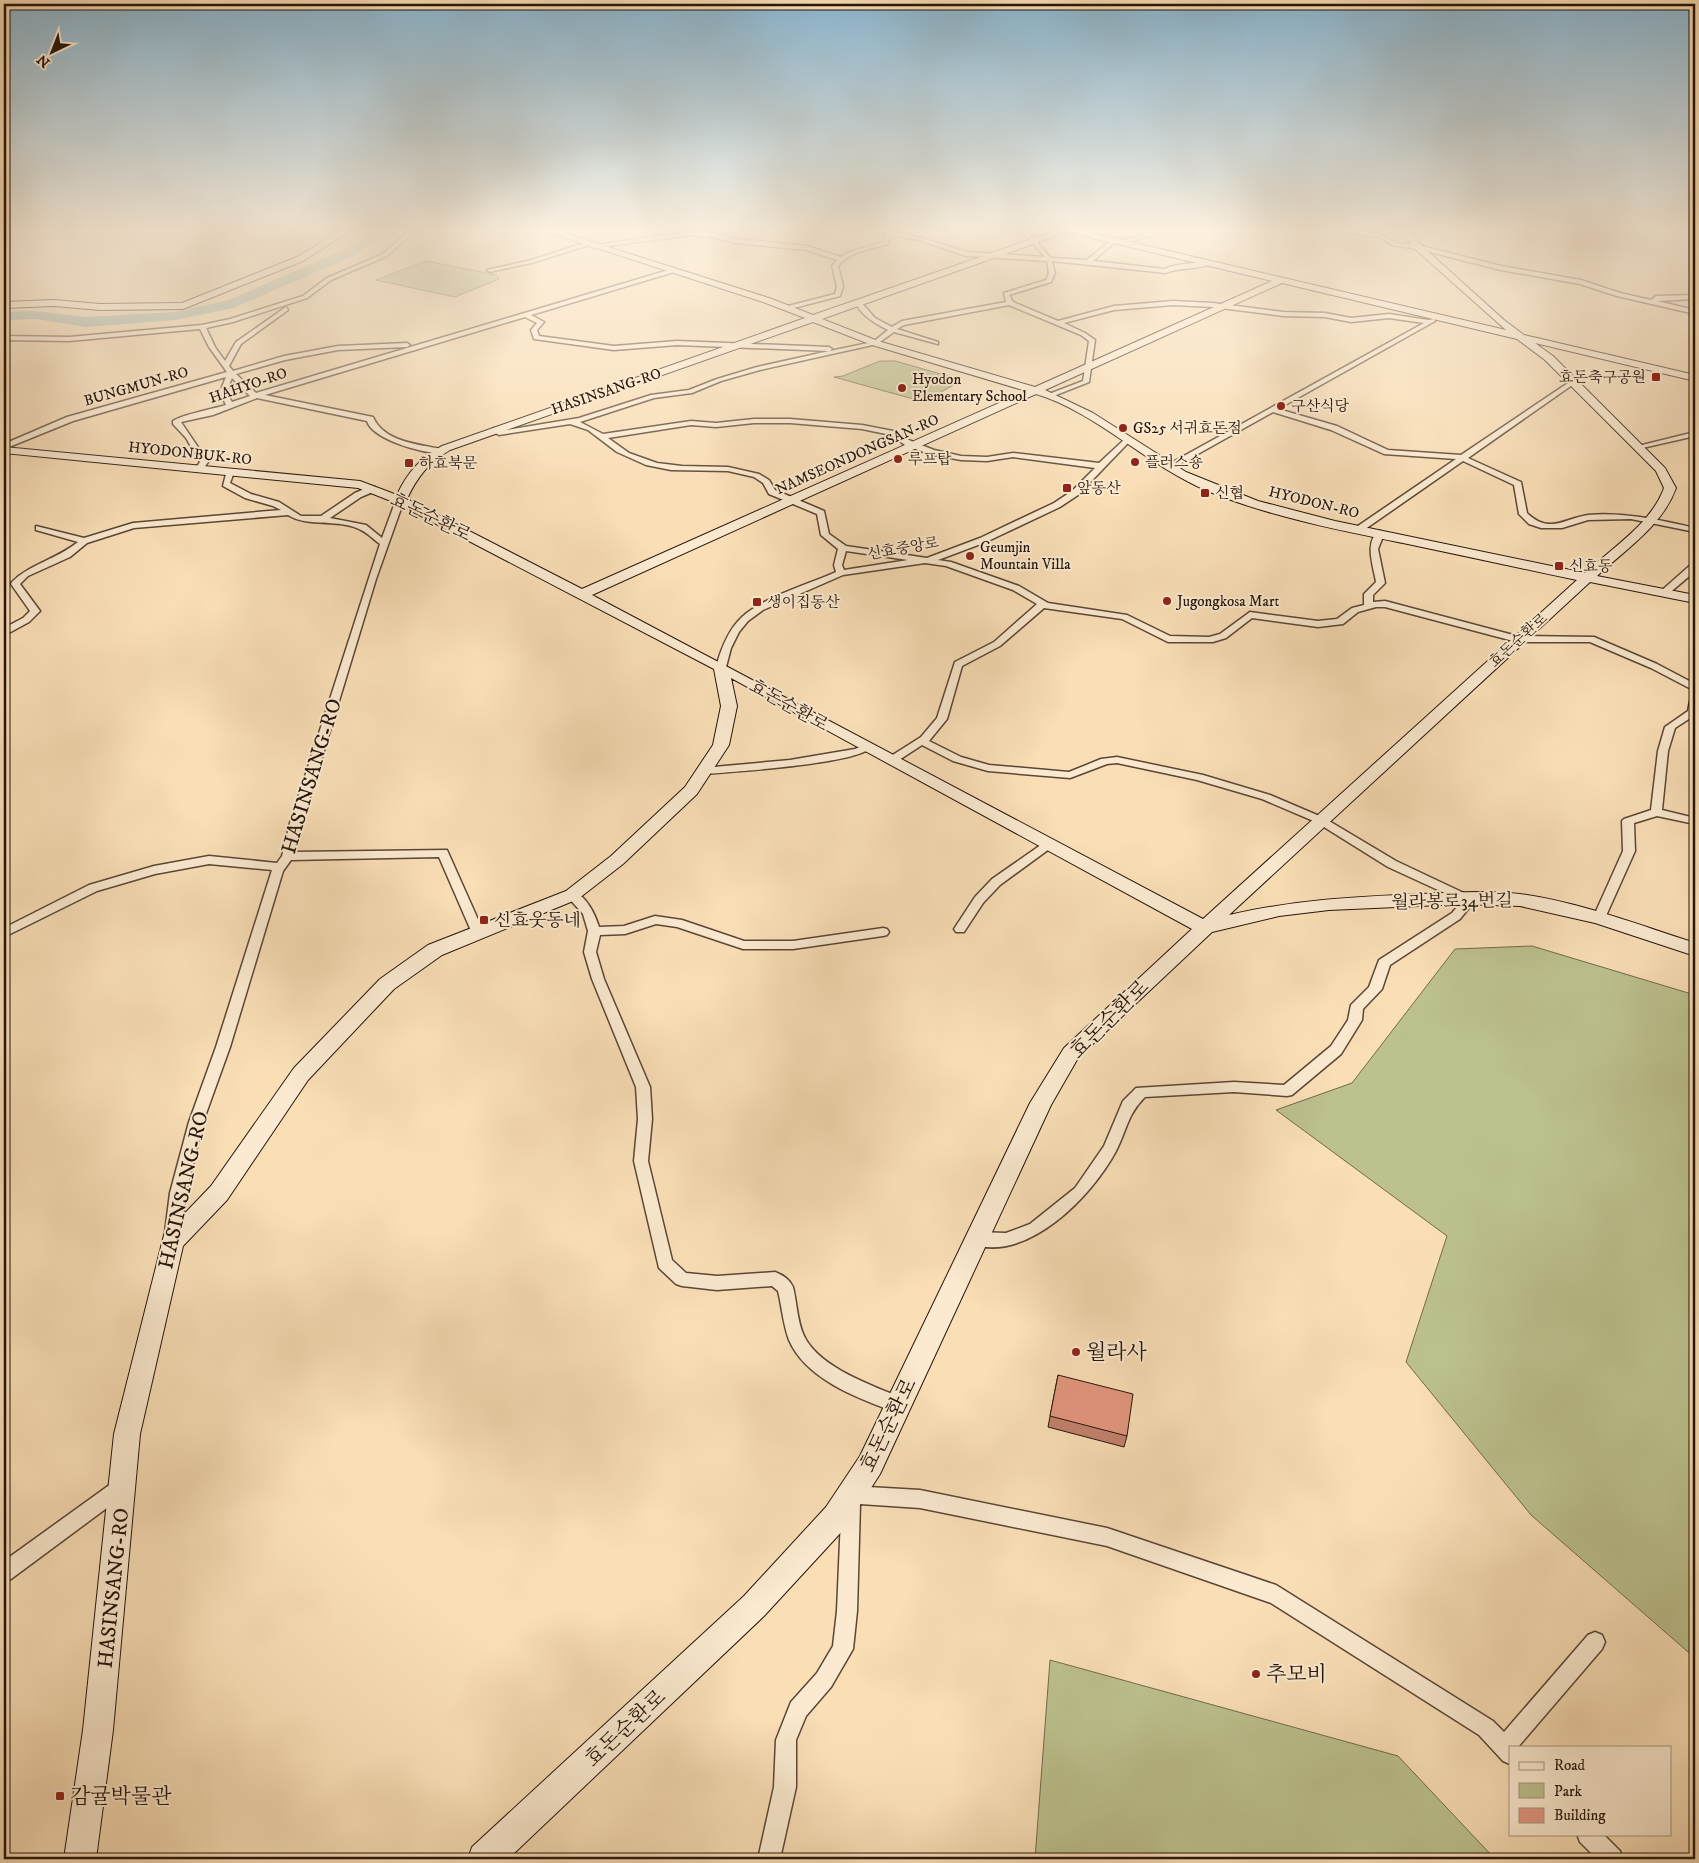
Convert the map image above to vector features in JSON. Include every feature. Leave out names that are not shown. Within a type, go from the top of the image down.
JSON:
[{"type":"street","points":[[4,338],[69,340],[202,327],[253,314]]},
{"type":"street","points":[[229,404],[223,392],[228,369],[238,343],[280,314]]},
{"type":"street","name":"HAHYO-RO","points":[[199,469],[204,462],[189,437],[177,424],[177,421],[210,413],[229,404],[529,314]]},
{"type":"street","name":"HYODON-RO","points":[[801,314],[876,342],[1051,395],[1070,404],[1168,466],[1201,484],[1258,505],[1358,530],[1695,599]]},
{"type":"street","name":"HASINSANG-RO","points":[[80,1859],[98,1730],[128,1434],[172,1242],[178,1194],[196,1122],[223,1047],[280,867],[288,856],[385,544],[400,500],[412,474],[438,451],[826,314]]},
{"type":"street","points":[[866,314],[876,323],[936,343],[922,356]]},
{"type":"street","points":[[494,430],[499,433],[572,422],[652,396],[690,392],[719,380],[759,368],[876,342],[902,323],[951,314]]},
{"type":"street","points":[[1036,314],[1092,340],[1090,366],[1086,382],[1051,395]]},
{"type":"street","points":[[1058,323],[1092,314]]},
{"type":"street","name":"NAMSEONDONGSAN-RO","points":[[582,594],[1206,314]]},
{"type":"street","points":[[1283,314],[1325,315],[1351,320],[1406,316],[1429,322]]},
{"type":"street","points":[[1421,314],[1695,378]]},
{"type":"street","points":[[1492,314],[1525,338]]},
{"type":"street","points":[[525,315],[541,322],[534,330],[536,338],[614,348],[677,343],[846,349]]},
{"type":"street","points":[[1168,466],[1438,318]]},
{"type":"street","points":[[202,327],[212,347],[228,369],[255,396],[370,419],[372,426],[387,437],[438,451]]},
{"type":"street","name":"효돈순환로","points":[[484,1859],[754,1606],[836,1517],[870,1465],[1041,1103],[1071,1053],[1320,820],[1517,639],[1588,578],[1651,520],[1665,502],[1670,488],[1661,470],[1549,358],[1525,338]]},
{"type":"street","name":"BUNGMUN-RO","points":[[4,448],[70,419],[228,369],[338,348],[427,344]]},
{"type":"street","points":[[1549,358],[1551,352],[1571,349]]},
{"type":"street","points":[[1358,530],[1463,458],[1488,438],[1573,382]]},
{"type":"street","points":[[1272,409],[1334,428],[1387,452],[1445,455],[1463,458],[1518,484],[1523,514],[1535,524],[1549,526],[1581,521],[1587,518],[1631,517],[1695,530]]},
{"type":"street","points":[[604,436],[691,423],[716,425],[790,420],[862,427],[893,433],[914,445],[932,452],[961,458],[987,459],[1013,456],[1102,466]]},
{"type":"street","points":[[572,422],[588,426],[604,436],[614,447],[643,462],[672,468],[720,468],[760,476],[770,483],[772,492],[821,514],[825,535],[844,548],[928,560],[974,572],[1016,588],[1043,605],[1124,617],[1168,639],[1210,640],[1223,636],[1250,615],[1318,624],[1340,622],[1355,610],[1385,604],[1517,639],[1591,639],[1654,666],[1695,688]]},
{"type":"street","points":[[1638,447],[1695,434]]},
{"type":"street","name":"신효중앙로","points":[[721,667],[726,648],[735,631],[760,608],[841,573],[928,560],[983,540],[1056,505],[1075,493],[1126,440]]},
{"type":"street","name":"HYODONBUK-RO","points":[[4,448],[366,487]]},
{"type":"street","points":[[230,472],[226,484],[248,496],[276,504],[299,518],[323,519],[362,527],[385,544]]},
{"type":"street","points":[[323,519],[358,495],[366,487],[394,481],[412,474]]},
{"type":"street","name":"효돈순환로","points":[[366,487],[400,500],[721,667],[1204,928]]},
{"type":"street","points":[[4,632],[26,620],[35,611],[28,600],[17,591],[16,584],[25,574],[67,554],[84,541],[133,526],[289,512]]},
{"type":"street","points":[[39,528],[84,541]]},
{"type":"street","points":[[1368,606],[1369,594],[1381,583],[1374,549],[1380,534]]},
{"type":"street","points":[[841,573],[838,565],[844,548]]},
{"type":"street","points":[[1664,593],[1690,571],[1695,564]]},
{"type":"street","points":[[892,760],[922,741],[942,718],[958,664],[998,644],[1043,605]]},
{"type":"street","points":[[172,1242],[219,1193],[301,1074],[387,984],[434,950],[572,895],[617,860],[691,790],[721,745],[729,706],[721,667]]},
{"type":"street","points":[[1656,812],[1663,751],[1670,727],[1693,712],[1695,701]]},
{"type":"street","points":[[922,741],[957,759],[988,768],[1070,775],[1105,761],[1117,760],[1145,764],[1199,777],[1266,797],[1320,820],[1392,864],[1468,898],[1456,916],[1384,963],[1375,989],[1356,1008],[1355,1020],[1336,1050],[1287,1091],[1234,1087],[1141,1092],[1128,1105],[1110,1149],[1080,1192],[1035,1228],[1006,1240],[977,1239]]},
{"type":"street","points":[[703,771],[790,763],[858,752],[867,747]]},
{"type":"street","points":[[1599,918],[1629,851],[1628,821],[1656,812],[1695,821]]},
{"type":"street","points":[[960,929],[979,900],[996,882],[1048,844]]},
{"type":"street","points":[[288,856],[443,853],[478,933]]},
{"type":"street","points":[[4,933],[93,888],[154,870],[209,860],[280,867]]},
{"type":"street","points":[[572,895],[589,913],[594,931],[590,952],[595,970],[643,1087],[645,1119],[641,1161],[665,1263],[682,1279],[717,1283],[774,1278],[785,1287],[797,1340],[811,1358],[846,1382],[898,1405]]},
{"type":"street","name":"월라봉로34번길","points":[[1204,928],[1279,910],[1329,904],[1468,898],[1520,900],[1599,918],[1695,950]]},
{"type":"street","points":[[594,931],[625,930],[655,920],[678,923],[743,945],[793,945],[883,932]]},
{"type":"street","points":[[4,1572],[124,1485]]},
{"type":"street","points":[[769,1859],[785,1787],[786,1740],[798,1709],[824,1680],[843,1649],[851,1495],[920,1500],[1107,1537],[1276,1595],[1486,1728],[1507,1750]]},
{"type":"street","points":[[1510,1746],[1595,1642]]},
{"type":"street","points":[[1590,1836],[1612,1859]]},
{"type":"green space","points":[[880,361],[895,361],[948,376],[954,379],[955,384],[924,402],[834,377],[843,376]]},
{"type":"green space","points":[[1532,946],[1695,995],[1695,1658],[1531,1515],[1406,1362],[1447,1236],[1276,1110],[1352,1083],[1455,949]]},
{"type":"green space","points":[[1050,1660],[1398,1756],[1495,1859],[1035,1859]]},
{"type":"building","name":"월라사","points":[[1058,1375],[1133,1394],[1127,1436],[1050,1416]]},
{"type":"waterway","points":[[4,316],[36,315],[86,322],[185,314]]},
{"type":"place","name":"효돈축구공원","points":[[1656,377]]},
{"type":"place","name":"Hyodon Elementary School","points":[[902,388]]},
{"type":"place","name":"구산식당","points":[[1281,406]]},
{"type":"place","name":"GS25 서귀효돈점","points":[[1123,428]]},
{"type":"place","name":"루프탑","points":[[898,459]]},
{"type":"place","name":"플러스숑","points":[[1135,462]]},
{"type":"place","name":"하효북문","points":[[409,463]]},
{"type":"place","name":"앞동산","points":[[1067,488]]},
{"type":"place","name":"신협","points":[[1205,493]]},
{"type":"place","name":"Geumjin Mountain Villa","points":[[970,556]]},
{"type":"place","name":"신효동","points":[[1559,566]]},
{"type":"place","name":"Jugongkosa Mart","points":[[1167,601]]},
{"type":"place","name":"생이집동산","points":[[757,602]]},
{"type":"place","name":"신효웃동네","points":[[484,920]]},
{"type":"place","name":"월라사","points":[[1076,1352]]},
{"type":"place","name":"추모비","points":[[1256,1674]]},
{"type":"place","name":"감귤박물관","points":[[60,1796]]}]
